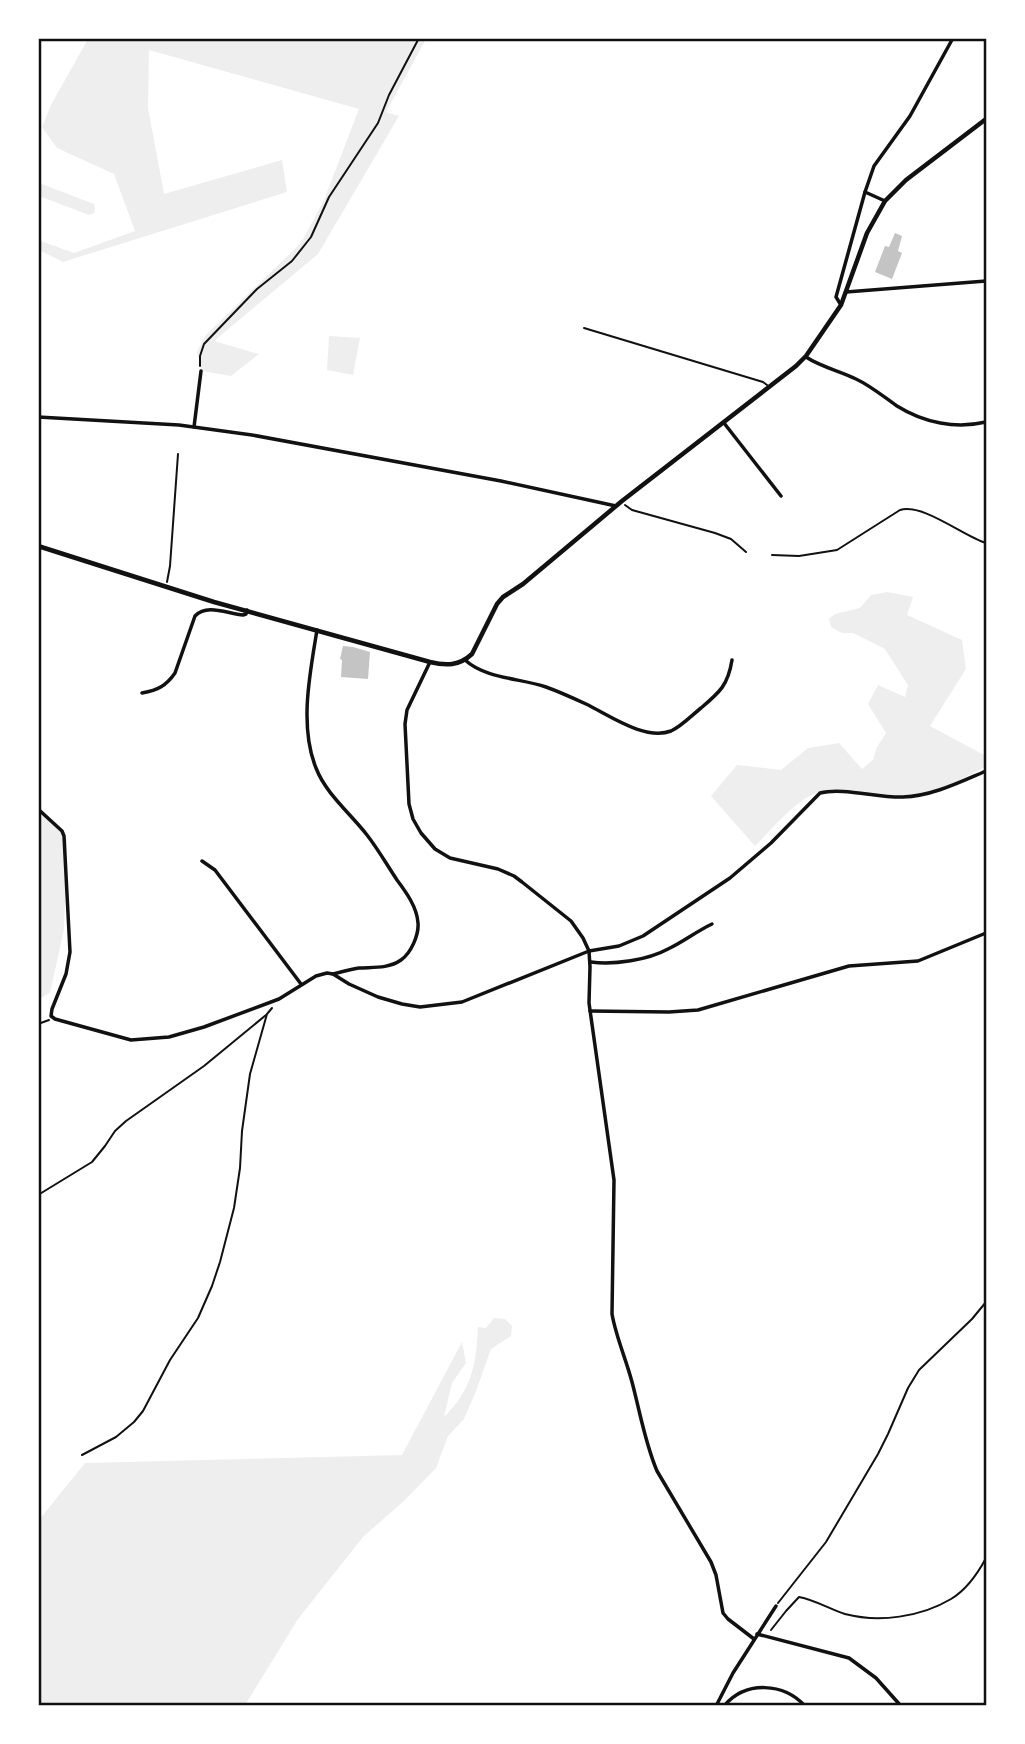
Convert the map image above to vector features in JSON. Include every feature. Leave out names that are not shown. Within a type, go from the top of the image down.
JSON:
[{"type":"street","points":[[841,305],[836,297],[874,166],[909,117],[953,38]]},
{"type":"street","points":[[38,545],[215,602],[430,662],[445,665],[459,663],[472,654],[503,597],[523,584],[622,501],[806,356],[841,305],[867,233],[885,201],[905,180],[986,119]]},
{"type":"street","points":[[865,192],[885,201]]},
{"type":"street","points":[[846,292],[986,281]]},
{"type":"street","points":[[806,356],[860,381],[918,417],[955,426],[986,422]]},
{"type":"street","points":[[194,427],[201,371]]},
{"type":"street","points":[[38,417],[152,423],[251,435],[501,481],[617,506]]},
{"type":"street","points":[[724,423],[781,496]]},
{"type":"street","points":[[142,692],[156,691],[170,681],[195,615],[199,611],[210,609],[243,615],[247,610]]},
{"type":"street","points":[[317,630],[307,713],[311,755],[327,788],[368,836],[412,902],[418,921],[413,943],[408,953],[400,960],[389,966],[357,968],[333,974]]},
{"type":"street","points":[[465,660],[475,668],[556,691],[639,730],[664,732],[674,729],[723,688],[730,674],[732,660]]},
{"type":"street","points":[[430,662],[407,710],[405,724],[409,804],[416,826],[435,849],[450,858],[498,870],[522,882],[571,921],[589,951],[590,1011],[614,1180],[614,1324],[657,1471],[711,1562],[723,1613],[754,1639]]},
{"type":"street","points":[[38,809],[64,836],[70,952],[66,974],[51,1013],[53,1018],[131,1040],[158,1039],[204,1027],[279,999],[301,984],[327,973],[402,1004],[420,1007],[462,1002],[589,951],[634,941],[716,889],[771,843],[820,793],[829,791],[885,797],[923,795],[986,771]]},
{"type":"street","points":[[202,861],[215,870],[301,984]]},
{"type":"street","points":[[590,962],[649,958],[712,924]]},
{"type":"street","points":[[590,1011],[669,1013],[698,1010],[849,965],[918,961],[986,933]]},
{"type":"street","points":[[716,1706],[729,1678],[776,1606]]},
{"type":"street","points":[[757,1634],[849,1658],[876,1678],[901,1706]]},
{"type":"street","points":[[724,1706],[745,1691],[769,1688],[786,1691],[806,1706]]},
{"type":"lane","points":[[584,328],[763,382],[769,387]]},
{"type":"path","points":[[201,371],[200,356],[204,344],[257,289],[292,261],[311,237],[329,197],[377,123],[419,38]]},
{"type":"path","points":[[166,586],[170,566],[178,454]]},
{"type":"path","points":[[622,501],[632,510],[731,539],[746,552]]},
{"type":"path","points":[[772,555],[799,556],[838,550],[900,510],[908,508],[986,543]]},
{"type":"path","points":[[38,1195],[92,1162],[126,1121],[204,1066],[267,1014],[279,999]]},
{"type":"path","points":[[82,1455],[116,1437],[143,1411],[170,1360],[198,1318],[212,1286],[234,1208],[250,1074],[267,1014]]},
{"type":"path","points":[[38,1024],[53,1018]]},
{"type":"path","points":[[776,1606],[826,1542],[888,1434],[912,1379],[986,1302]]},
{"type":"path","points":[[767,1637],[799,1597],[860,1616],[887,1618],[929,1610],[953,1598],[969,1583],[986,1558]]},
{"type":"shaded area","points":[[88,39],[426,39],[386,112],[399,116],[318,254],[214,341],[259,354],[231,376],[202,371],[197,352],[205,336],[301,243],[324,200],[359,109],[149,50],[148,108],[164,194],[282,160],[287,192],[63,262],[39,250],[38,240],[74,253],[135,231],[114,174],[57,148],[42,127],[51,105]]},
{"type":"shaded area","points":[[39,183],[94,204],[94,213],[89,215],[39,196]]},
{"type":"shaded area","points":[[329,336],[360,338],[353,375],[327,370]]},
{"type":"shaded area","points":[[887,592],[913,597],[907,615],[962,640],[966,669],[930,726],[986,756],[986,766],[948,785],[909,796],[816,793],[792,809],[755,846],[711,796],[737,765],[781,770],[808,748],[839,743],[862,769],[873,760],[886,733],[868,704],[878,685],[905,697],[908,685],[885,649],[853,633],[842,633],[831,627],[829,619],[835,614],[860,608],[871,595]]},
{"type":"shaded area","points":[[38,808],[67,839],[64,929],[50,993],[39,999]]},
{"type":"shaded area","points":[[494,1318],[505,1319],[512,1326],[511,1336],[491,1349],[464,1419],[448,1436],[436,1468],[363,1537],[298,1619],[245,1705],[39,1705],[39,1520],[85,1463],[402,1455],[462,1342],[466,1363],[452,1383],[444,1417],[461,1397],[474,1365],[478,1327],[486,1328]]},
{"type":"building","points":[[895,233],[902,236],[898,251],[902,253],[892,279],[875,272],[885,246],[889,247]]},
{"type":"building","points":[[343,646],[370,652],[368,679],[341,677],[340,659]]}]
